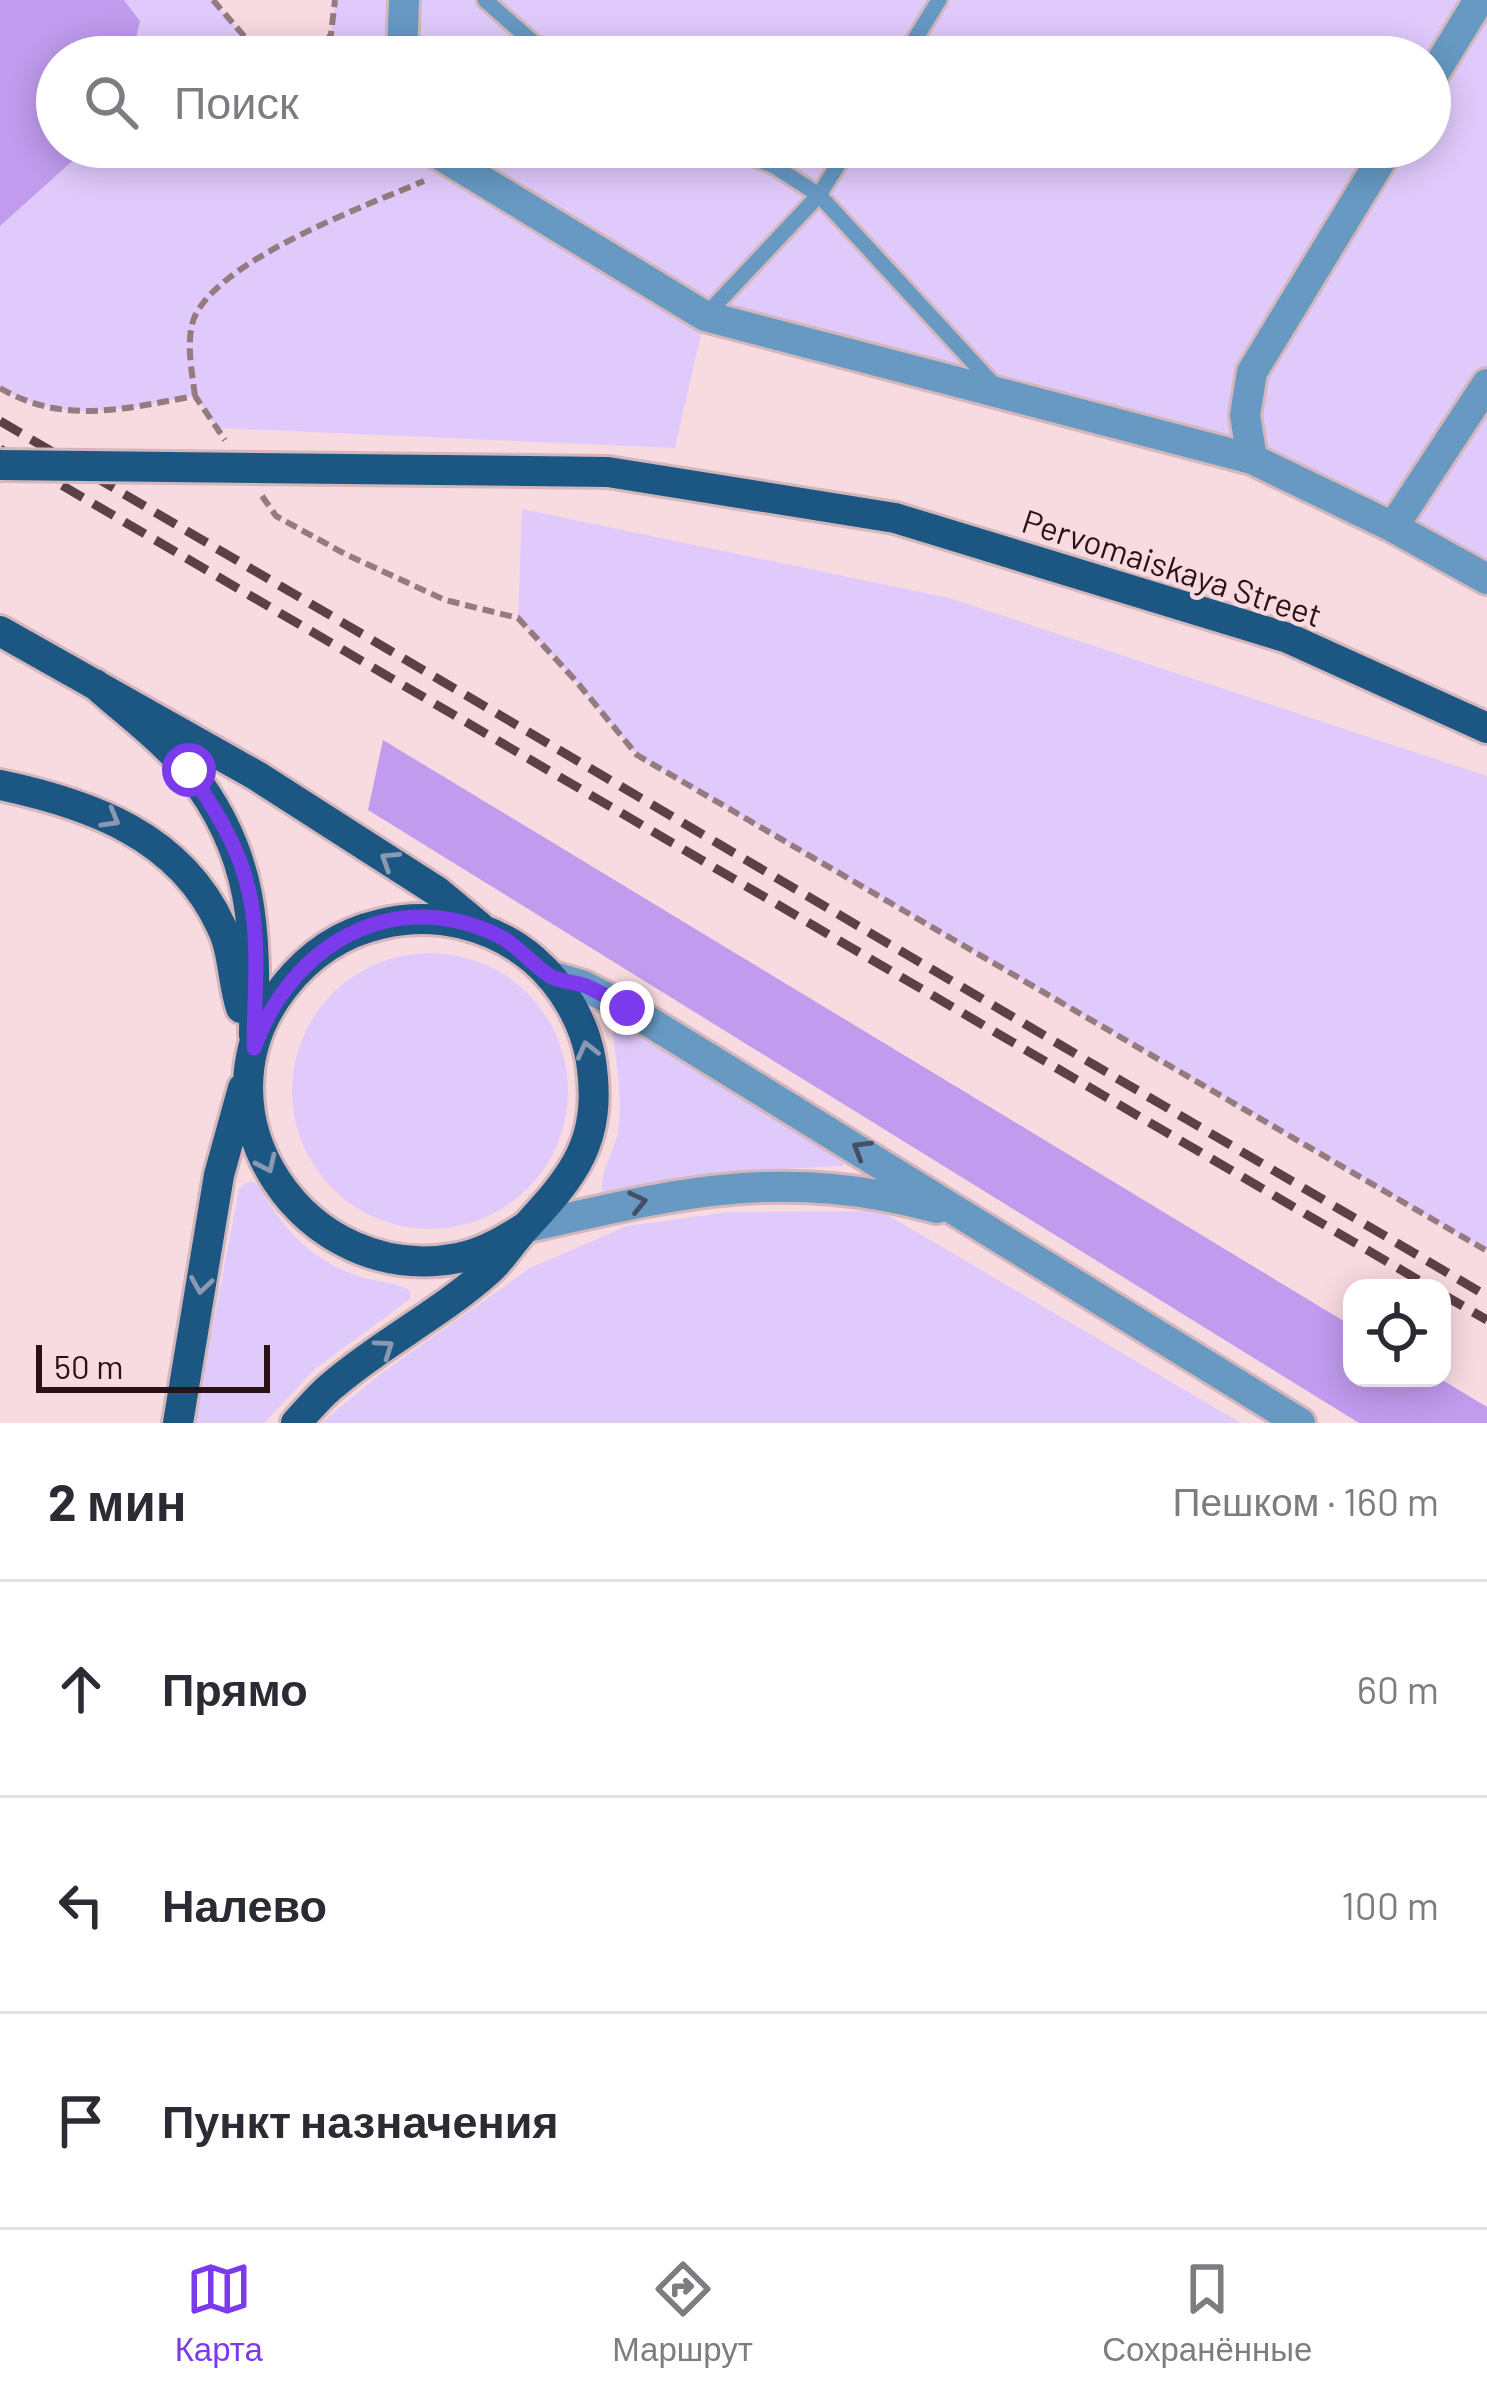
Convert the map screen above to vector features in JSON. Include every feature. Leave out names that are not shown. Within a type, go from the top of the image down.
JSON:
[{"type":"main road","name":"Pervomaiskaya Street","points":[[0,465],[608,472],[895,518],[1288,638],[1487,728]]},
{"type":"main road","points":[[0,631],[257,776],[439,892],[483,930]]},
{"type":"main road","points":[[95,684],[189,770],[226,827],[249,889],[254,954],[251,1118],[260,1152],[287,1197],[326,1233],[357,1250],[390,1259],[460,1258],[524,1228]]},
{"type":"main road","points":[[0,785],[93,809],[150,842],[174,863],[220,923],[254,1048]]},
{"type":"main road","points":[[178,1423],[219,1175],[254,1048],[277,995],[295,973],[341,938],[369,926],[411,919],[455,921],[483,930],[520,949],[567,998],[590,1051],[593,1107],[588,1136],[564,1187],[491,1269],[333,1384],[296,1423]]},
{"type":"street","points":[[403,36],[404,0]]},
{"type":"street","points":[[1451,46],[1479,0]]},
{"type":"street","points":[[462,168],[705,316],[1252,459],[1394,527],[1487,579]]},
{"type":"street","points":[[1252,459],[1245,415],[1252,372],[1376,168]]},
{"type":"street","points":[[1394,527],[1487,384]]},
{"type":"street","points":[[550,976],[584,986],[627,1008],[893,1168],[1284,1419]]},
{"type":"street","points":[[524,1228],[659,1197],[770,1185],[878,1192],[958,1214]]},
{"type":"lane","points":[[485,0],[526,36]]},
{"type":"lane","points":[[917,36],[939,0]]},
{"type":"lane","points":[[777,168],[819,195],[1002,394]]},
{"type":"lane","points":[[705,316],[819,195],[836,168]]},
{"type":"path","points":[[214,0],[244,36]]},
{"type":"path","points":[[330,36],[335,0]]},
{"type":"path","points":[[229,446],[195,395],[190,353],[195,314],[224,283],[303,232],[454,168]]},
{"type":"path","points":[[0,388],[20,400],[92,414],[195,395]]},
{"type":"path","points":[[252,481],[276,516],[344,554],[445,600],[518,619],[637,755],[1487,1252]]},
{"type":"shaded area","points":[[0,0],[124,0],[140,21],[137,36],[36,36],[36,168],[65,168],[0,226]]},
{"type":"shaded area","points":[[124,0],[213,0],[244,36],[137,36],[140,21]]},
{"type":"shaded area","points":[[335,0],[1487,0],[1487,579],[1252,459],[705,317],[675,448],[217,428],[195,396],[96,411],[48,407],[0,388],[0,226],[65,168],[1451,168],[1451,36],[331,34]]},
{"type":"shaded area","points":[[522,509],[949,598],[1487,776],[1487,1251],[637,755],[518,618]]},
{"type":"shaded area","points":[[383,740],[1343,1321],[1343,1387],[1451,1385],[1487,1407],[1487,1423],[1359,1423],[368,810]]},
{"type":"shaded area","points":[[430,953],[483,964],[527,994],[557,1038],[568,1091],[557,1144],[527,1188],[483,1218],[430,1229],[377,1218],[333,1188],[303,1144],[292,1091],[303,1038],[333,994],[377,964]]},
{"type":"shaded area","points":[[622,1020],[845,1156],[843,1166],[718,1172],[602,1192],[619,1122],[612,1027],[614,1021]]},
{"type":"shaded area","points":[[253,1182],[289,1230],[315,1254],[364,1278],[405,1288],[410,1299],[315,1369],[264,1423],[194,1423],[239,1189]]},
{"type":"shaded area","points":[[881,1211],[1241,1423],[321,1423],[379,1375],[530,1268],[627,1226],[729,1212]]},
{"type":"railway","points":[[0,421],[1487,1296]]},
{"type":"railway","points":[[0,449],[1417,1279]]},
{"type":"railway","points":[[1451,1299],[1487,1320]]},
{"type":"route","points":[[189,770],[226,827],[249,889],[254,1048],[277,995],[317,953],[369,926],[397,920],[455,921],[483,930],[520,949],[550,976],[584,986],[627,1008]]}]
